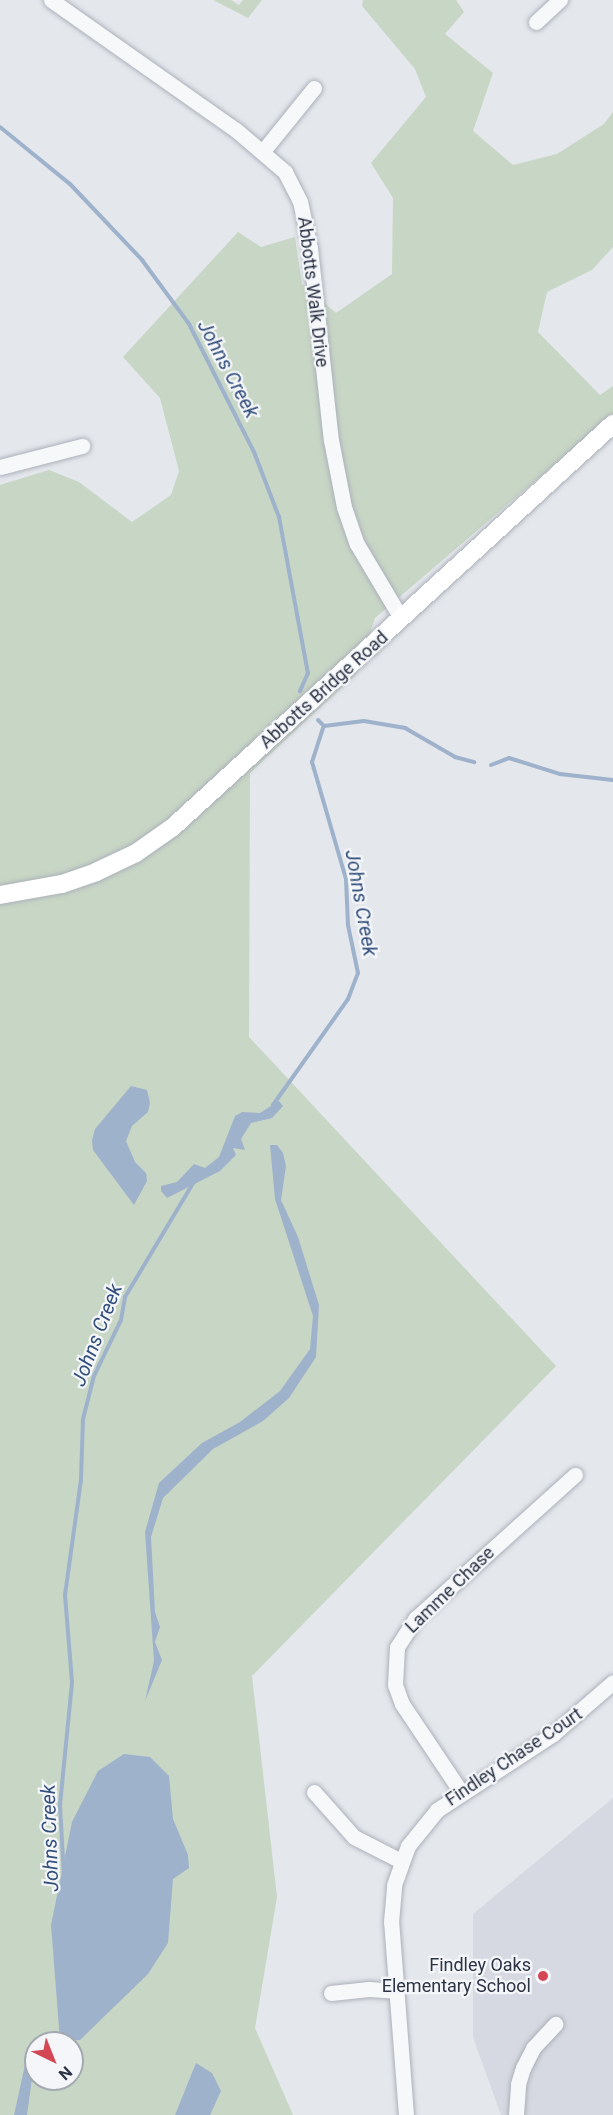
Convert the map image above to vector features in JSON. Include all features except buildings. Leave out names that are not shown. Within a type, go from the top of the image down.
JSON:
[{"type":"main road","name":"Abbotts Bridge Road","points":[[0,894],[62,884],[136,853],[173,828],[613,424]]},
{"type":"street","name":"Abbotts Walk Drive","points":[[51,0],[263,151],[285,172],[300,201],[310,248],[331,440],[344,507],[357,544],[402,618]]},
{"type":"street","points":[[536,22],[560,0]]},
{"type":"street","points":[[263,151],[314,88]]},
{"type":"street","points":[[0,467],[82,446]]},
{"type":"street","name":"Lamme Chase","points":[[461,1792],[402,1704],[395,1685],[397,1647],[416,1618],[575,1474]]},
{"type":"street","name":"Findley Chase Court","points":[[406,2115],[391,1922],[401,1861],[418,1831],[461,1792],[554,1734],[613,1682]]},
{"type":"street","points":[[314,1792],[354,1838],[401,1861]]},
{"type":"street","points":[[331,1993],[369,1989],[396,1991]]},
{"type":"street","points":[[516,2115],[518,2084],[523,2068],[533,2048],[555,2024]]},
{"type":"shaded area","name":"Findley Oaks Elementary School","points":[[613,1798],[613,2115],[501,2115],[473,2037],[473,1914]]},
{"type":"green space","points":[[213,0],[231,0],[239,5],[243,0],[262,0],[248,18]]},
{"type":"green space","points":[[363,0],[456,0],[464,12],[445,34],[493,73],[473,131],[513,165],[557,154],[604,124],[613,112],[613,247],[592,270],[547,292],[538,332],[600,395],[613,386],[613,414],[375,618],[355,675],[250,773],[249,1037],[556,1366],[252,1676],[277,1897],[255,2028],[293,2115],[0,2115],[0,485],[49,470],[79,482],[132,522],[171,495],[179,471],[160,398],[123,357],[238,232],[261,247],[295,237],[302,284],[336,313],[392,274],[393,198],[371,163],[426,97],[415,69],[362,6]]},
{"type":"water","points":[[131,1086],[147,1090],[150,1103],[148,1112],[132,1126],[126,1141],[135,1162],[146,1173],[147,1181],[134,1205],[93,1150],[92,1140],[95,1129]]},
{"type":"water","points":[[279,1101],[283,1106],[272,1118],[251,1123],[241,1139],[245,1150],[233,1148],[236,1155],[220,1171],[167,1198],[161,1191],[161,1186],[177,1182],[194,1164],[205,1168],[219,1157],[235,1116],[242,1112],[260,1113]]},
{"type":"water","points":[[270,1145],[277,1145],[283,1153],[286,1166],[281,1200],[298,1237],[319,1305],[316,1357],[289,1398],[263,1421],[213,1449],[163,1498],[151,1537],[155,1612],[160,1627],[155,1642],[162,1660],[145,1701],[154,1661],[145,1532],[159,1483],[202,1443],[240,1422],[280,1391],[310,1349],[313,1316],[275,1199]]},
{"type":"water","points":[[124,1754],[150,1757],[169,1776],[173,1819],[188,1855],[189,1868],[173,1879],[168,1943],[148,1974],[84,2036],[84,2031],[59,2031],[51,1925],[72,1822],[98,1771]]},
{"type":"water","points":[[196,2063],[212,2073],[221,2091],[210,2115],[175,2115]]},
{"type":"water","points":[[24,2070],[24,2091],[30,2091],[27,2115],[14,2115]]},
{"type":"waterway","name":"Johns Creek","points":[[0,127],[70,184],[142,260],[189,324],[254,452],[279,517],[308,673],[300,691]]},
{"type":"waterway","name":"Johns Creek","points":[[318,720],[324,726]]},
{"type":"waterway","points":[[324,726],[364,721],[405,728],[455,757],[474,762]]},
{"type":"waterway","name":"Johns Creek","points":[[273,1105],[348,999],[358,973],[348,925],[346,879],[312,762],[324,726]]},
{"type":"waterway","points":[[491,765],[509,758],[560,774],[613,780]]},
{"type":"waterway","name":"Johns Creek","points":[[64,1877],[60,1805],[72,1682],[65,1595],[81,1479],[83,1419],[94,1376],[121,1320],[125,1297],[195,1180]]},
{"type":"place","name":"Findley Oaks Elementary School","points":[[543,1976]]}]
